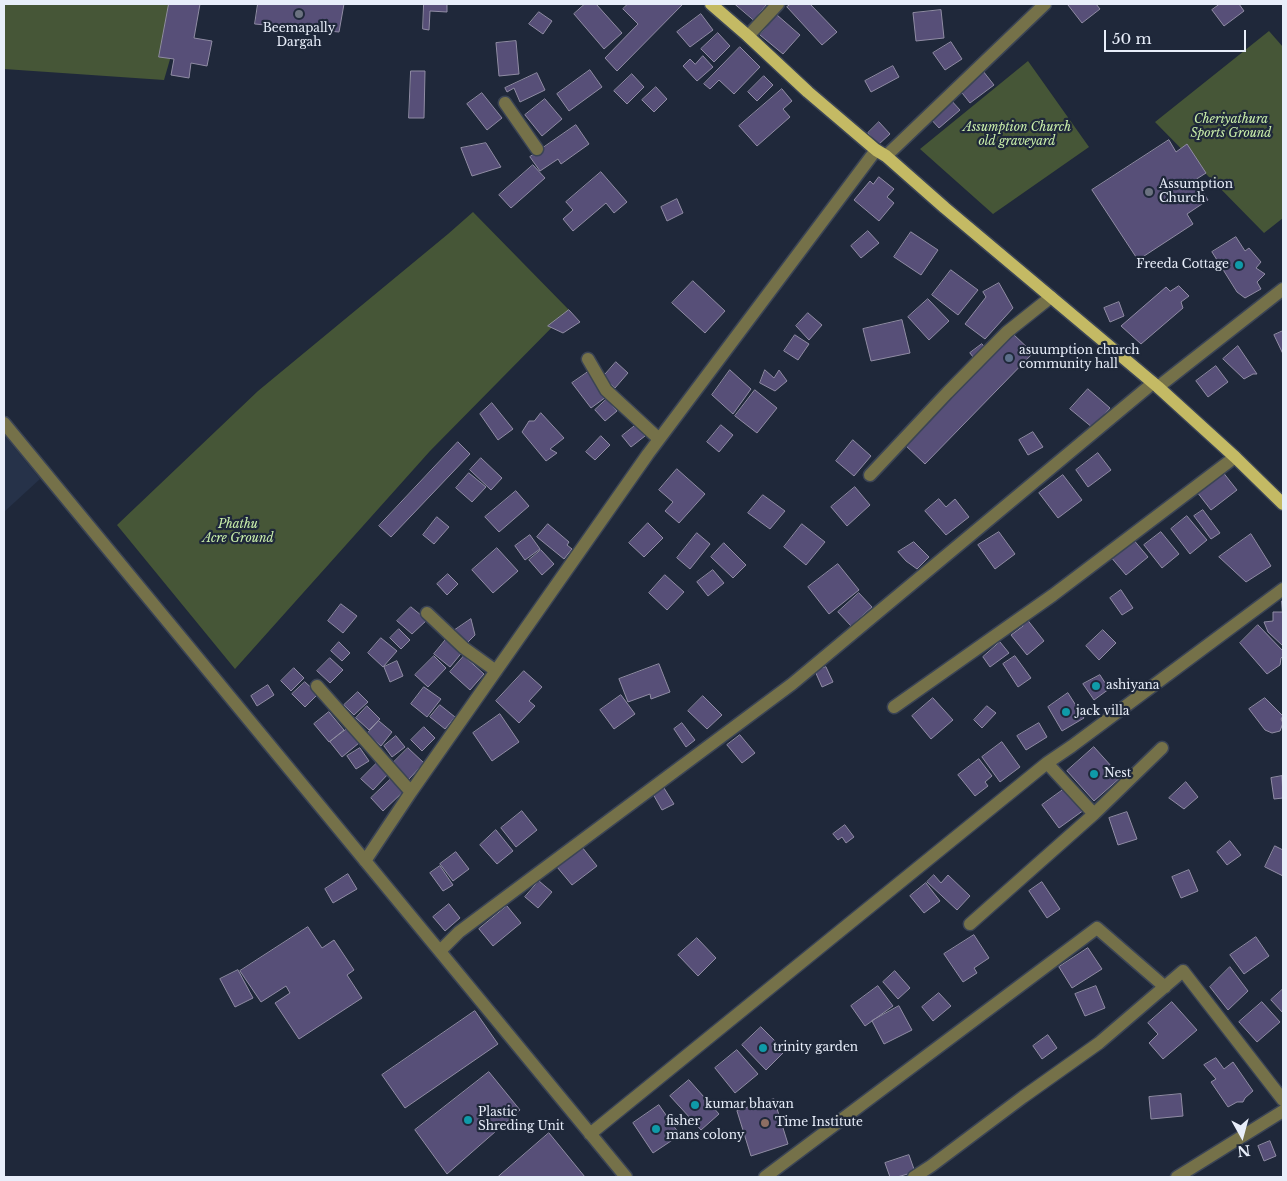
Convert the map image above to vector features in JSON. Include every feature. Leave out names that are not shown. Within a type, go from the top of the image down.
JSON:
[{"type":"main road","points":[[711,4],[808,92],[1155,385],[1235,456],[1283,504]]},
{"type":"street","points":[[748,36],[778,4]]},
{"type":"street","points":[[365,861],[411,792],[659,439],[881,153],[1046,4]]},
{"type":"street","points":[[505,103],[537,149]]},
{"type":"street","points":[[440,951],[459,932],[792,684],[1155,385],[1283,289]]},
{"type":"street","points":[[870,475],[1007,332],[1051,298]]},
{"type":"street","points":[[588,360],[606,390],[659,439]]},
{"type":"street","points":[[4,423],[626,1177]]},
{"type":"street","points":[[894,707],[1053,595],[1235,456]]},
{"type":"street","points":[[590,1134],[1047,763],[1080,741],[1283,589]]},
{"type":"street","points":[[427,613],[464,648],[496,671]]},
{"type":"street","points":[[317,686],[411,792]]},
{"type":"street","points":[[970,924],[1094,814],[1162,748]]},
{"type":"street","points":[[1047,763],[1094,814]]},
{"type":"street","points":[[765,1177],[1098,928],[1165,987]]},
{"type":"street","points":[[914,1177],[1098,1043],[1183,971],[1283,1100]]},
{"type":"street","points":[[1177,1177],[1283,1111]]},
{"type":"shaded area","points":[[4,435],[40,479],[4,512]]},
{"type":"green space","points":[[4,4],[186,4],[164,80],[4,69]]},
{"type":"green space","name":"Cheriyathura Sports Ground","points":[[1269,31],[1283,47],[1283,218],[1264,233],[1155,122]]},
{"type":"green space","name":"Assumption Church old graveyard","points":[[1028,61],[1089,147],[993,214],[920,149]]},
{"type":"green space","name":"Phathu Acre Ground","points":[[473,212],[569,310],[430,451],[235,669],[117,525],[258,391]]},
{"type":"building","points":[[169,4],[200,4],[194,38],[212,41],[207,66],[191,63],[189,78],[171,75],[174,59],[159,57]]},
{"type":"building","name":"Beemapally Dargah","points":[[258,4],[344,4],[339,32],[255,24]]},
{"type":"building","points":[[424,4],[447,4],[447,12],[430,11],[429,30],[423,29]]},
{"type":"building","points":[[585,4],[596,4],[622,33],[604,49],[574,14]]},
{"type":"building","points":[[628,4],[683,4],[617,71],[605,58],[638,24],[623,9]]},
{"type":"building","points":[[735,4],[767,4],[754,20]]},
{"type":"building","points":[[791,4],[810,4],[837,32],[822,45],[787,7]]},
{"type":"building","points":[[1096,4],[1100,9],[1082,23],[1068,5]]},
{"type":"building","points":[[1220,4],[1239,4],[1244,11],[1224,26],[1212,10]]},
{"type":"building","points":[[941,10],[944,38],[916,41],[913,13]]},
{"type":"building","points":[[539,12],[552,21],[543,34],[529,24]]},
{"type":"building","points":[[701,14],[713,30],[690,47],[677,32]]},
{"type":"building","points":[[777,15],[800,35],[783,54],[760,35]]},
{"type":"building","points":[[718,33],[730,46],[714,62],[701,49]]},
{"type":"building","points":[[516,41],[519,74],[499,76],[496,43]]},
{"type":"building","points":[[951,42],[962,59],[945,70],[933,53]]},
{"type":"building","points":[[740,47],[760,67],[734,94],[719,80],[710,89],[704,84]]},
{"type":"building","points":[[703,56],[713,67],[697,81],[683,66],[690,59],[695,64]]},
{"type":"building","points":[[893,66],[899,77],[871,92],[865,81]]},
{"type":"building","points":[[590,70],[602,87],[569,111],[557,94]]},
{"type":"building","points":[[411,71],[425,71],[424,118],[409,118]]},
{"type":"building","points":[[983,71],[994,85],[970,103],[959,89]]},
{"type":"building","points":[[537,73],[545,90],[520,102],[514,88],[507,92],[505,88]]},
{"type":"building","points":[[632,74],[644,87],[627,104],[614,91]]},
{"type":"building","points":[[764,76],[773,85],[757,101],[748,92]]},
{"type":"building","points":[[656,87],[667,99],[654,112],[642,100]]},
{"type":"building","points":[[782,89],[792,101],[783,109],[790,117],[757,146],[739,126]]},
{"type":"building","points":[[482,93],[502,118],[487,130],[467,104]]},
{"type":"building","points":[[949,98],[960,110],[939,128],[928,116]]},
{"type":"building","points":[[545,99],[562,119],[542,136],[525,115]]},
{"type":"building","points":[[879,122],[890,134],[878,145],[868,133]]},
{"type":"building","points":[[576,125],[589,144],[561,164],[558,159],[540,171],[530,157]]},
{"type":"building","points":[[1169,140],[1176,152],[1187,144],[1206,173],[1195,180],[1208,200],[1187,214],[1193,224],[1138,260],[1092,190]]},
{"type":"building","points":[[486,143],[501,167],[472,176],[461,148]]},
{"type":"building","points":[[533,165],[545,178],[511,208],[499,195]]},
{"type":"building","points":[[601,172],[627,202],[614,213],[606,203],[573,231],[563,219],[573,210],[566,202]]},
{"type":"building","points":[[879,177],[894,189],[887,197],[894,203],[879,221],[854,200],[870,181],[873,184]]},
{"type":"building","points":[[677,199],[683,213],[667,221],[661,207]]},
{"type":"building","points":[[868,231],[879,243],[861,258],[851,246]]},
{"type":"building","points":[[911,232],[938,250],[921,275],[894,257]]},
{"type":"building","name":"Freeda Cottage","points":[[1236,237],[1245,251],[1249,248],[1261,262],[1256,268],[1265,274],[1257,282],[1261,289],[1245,298],[1237,292],[1212,252]]},
{"type":"building","points":[[951,270],[978,290],[958,315],[932,295]]},
{"type":"building","points":[[693,281],[725,311],[705,333],[672,303]]},
{"type":"building","points":[[999,283],[1013,308],[985,339],[965,324],[986,297],[983,292]]},
{"type":"building","points":[[1179,286],[1189,296],[1181,302],[1183,308],[1141,344],[1121,326],[1166,287],[1170,291]]},
{"type":"building","points":[[928,299],[949,321],[929,340],[908,317]]},
{"type":"building","points":[[1119,302],[1124,316],[1110,322],[1104,308]]},
{"type":"building","points":[[569,310],[580,322],[563,333],[548,326]]},
{"type":"building","points":[[808,313],[822,325],[809,340],[796,326]]},
{"type":"building","points":[[902,320],[910,353],[871,361],[863,329]]},
{"type":"building","points":[[1283,331],[1283,354],[1274,335]]},
{"type":"building","points":[[1012,333],[1033,353],[925,464],[904,444]]},
{"type":"building","points":[[795,335],[809,344],[798,360],[784,351]]},
{"type":"building","points":[[982,344],[988,351],[976,361],[970,353]]},
{"type":"building","points":[[1238,346],[1257,374],[1244,379],[1223,359]]},
{"type":"building","points":[[616,362],[628,373],[615,388],[603,377]]},
{"type":"building","points":[[1216,366],[1228,382],[1208,397],[1196,381]]},
{"type":"building","points":[[730,370],[751,389],[733,414],[712,395]]},
{"type":"building","points":[[765,370],[774,378],[779,370],[787,381],[775,391],[760,383]]},
{"type":"building","points":[[588,372],[606,397],[591,408],[572,383]]},
{"type":"building","points":[[1088,389],[1110,408],[1093,428],[1070,409]]},
{"type":"building","points":[[755,390],[777,408],[757,433],[735,416]]},
{"type":"building","points":[[607,399],[617,411],[605,421],[595,410]]},
{"type":"building","points":[[492,403],[513,429],[498,440],[480,414]]},
{"type":"building","points":[[541,413],[564,438],[550,449],[557,453],[546,461],[522,432],[529,421],[534,421]]},
{"type":"building","points":[[636,425],[645,436],[631,447],[622,436]]},
{"type":"building","points":[[721,425],[733,435],[719,452],[707,442]]},
{"type":"building","points":[[1033,432],[1043,447],[1028,455],[1019,440]]},
{"type":"building","points":[[601,436],[610,445],[595,460],[586,452]]},
{"type":"building","points":[[853,440],[871,456],[854,476],[836,461]]},
{"type":"building","points":[[458,442],[470,454],[391,537],[379,526]]},
{"type":"building","points":[[1098,453],[1111,470],[1088,487],[1076,470]]},
{"type":"building","points":[[481,458],[502,478],[491,490],[470,470]]},
{"type":"building","points":[[677,469],[705,494],[679,523],[665,511],[673,502],[659,490]]},
{"type":"building","points":[[1222,471],[1237,490],[1211,510],[1197,492]]},
{"type":"building","points":[[469,473],[486,487],[472,502],[456,488]]},
{"type":"building","points":[[1063,475],[1082,500],[1058,518],[1039,493]]},
{"type":"building","points":[[855,487],[870,505],[847,526],[831,507]]},
{"type":"building","points":[[516,491],[529,506],[499,532],[485,517]]},
{"type":"building","points":[[763,495],[785,511],[770,529],[748,513]]},
{"type":"building","points":[[939,499],[946,507],[955,499],[969,517],[946,535],[925,511]]},
{"type":"building","points":[[1203,510],[1220,533],[1211,539],[1194,516]]},
{"type":"building","points":[[1187,516],[1207,540],[1190,554],[1171,529]]},
{"type":"building","points":[[437,517],[449,527],[434,544],[423,535]]},
{"type":"building","points":[[648,523],[663,538],[644,557],[629,543]]},
{"type":"building","points":[[548,524],[569,542],[567,545],[572,549],[564,559],[537,537]]},
{"type":"building","points":[[802,524],[825,542],[806,565],[784,547]]},
{"type":"building","points":[[999,532],[1015,554],[995,569],[978,545]]},
{"type":"building","points":[[1161,532],[1179,554],[1162,568],[1144,545]]},
{"type":"building","points":[[697,533],[710,544],[690,569],[677,558]]},
{"type":"building","points":[[1251,534],[1271,566],[1246,582],[1219,557]]},
{"type":"building","points":[[530,535],[540,549],[525,560],[515,546]]},
{"type":"building","points":[[1132,538],[1148,557],[1126,575],[1110,556]]},
{"type":"building","points":[[914,542],[929,557],[917,569],[898,552]]},
{"type":"building","points":[[724,543],[746,565],[733,578],[711,557]]},
{"type":"building","points":[[497,548],[518,571],[493,593],[472,570]]},
{"type":"building","points":[[541,550],[554,564],[542,575],[529,560]]},
{"type":"building","points":[[838,564],[859,590],[829,614],[808,587]]},
{"type":"building","points":[[713,570],[724,583],[708,596],[697,582]]},
{"type":"building","points":[[448,574],[458,584],[447,595],[437,584]]},
{"type":"building","points":[[665,575],[684,592],[667,610],[649,593]]},
{"type":"building","points":[[1121,590],[1133,608],[1122,615],[1110,598]]},
{"type":"building","points":[[859,593],[872,607],[851,626],[838,612]]},
{"type":"building","points":[[1282,601],[1283,646],[1268,632],[1264,622],[1273,621],[1273,612],[1282,612]]},
{"type":"building","points":[[341,604],[357,616],[343,633],[328,621]]},
{"type":"building","points":[[411,607],[427,620],[412,634],[397,621]]},
{"type":"building","points":[[1026,618],[1044,641],[1027,655],[1011,635],[1023,626],[1021,622]]},
{"type":"building","points":[[471,619],[475,635],[464,646],[452,632]]},
{"type":"building","points":[[1258,625],[1283,651],[1280,665],[1267,674],[1240,643]]},
{"type":"building","points":[[399,629],[410,640],[401,649],[390,638]]},
{"type":"building","points":[[1103,630],[1116,643],[1099,660],[1086,646]]},
{"type":"building","points":[[448,637],[464,650],[450,667],[434,654]]},
{"type":"building","points":[[381,638],[397,651],[383,667],[368,653]]},
{"type":"building","points":[[339,642],[350,653],[342,661],[331,651]]},
{"type":"building","points":[[1000,642],[1009,653],[990,667],[983,657]]},
{"type":"building","points":[[434,656],[446,668],[428,687],[415,675]]},
{"type":"building","points":[[464,656],[484,674],[470,690],[450,672]]},
{"type":"building","points":[[1015,656],[1031,678],[1018,687],[1003,664]]},
{"type":"building","points":[[330,658],[343,670],[330,683],[317,671]]},
{"type":"building","points":[[397,661],[403,676],[390,682],[384,667]]},
{"type":"building","points":[[659,664],[670,692],[651,699],[650,694],[628,702],[619,679]]},
{"type":"building","points":[[826,667],[833,682],[822,687],[815,671]]},
{"type":"building","points":[[294,668],[304,678],[291,691],[281,681]]},
{"type":"building","points":[[524,671],[542,687],[529,701],[535,706],[519,723],[496,701]]},
{"type":"building","name":"ashiyana","points":[[1100,675],[1109,689],[1094,700],[1083,684]]},
{"type":"building","points":[[305,682],[318,694],[305,707],[292,694]]},
{"type":"building","points":[[268,685],[274,695],[257,706],[251,696]]},
{"type":"building","points":[[424,687],[441,699],[427,717],[411,704]]},
{"type":"building","points":[[358,692],[368,702],[354,715],[344,705]]},
{"type":"building","name":"jack villa","points":[[1068,693],[1084,718],[1062,731],[1048,707]]},
{"type":"building","points":[[621,695],[635,714],[614,729],[600,710]]},
{"type":"building","points":[[703,696],[722,715],[707,729],[688,711]]},
{"type":"building","points":[[933,698],[953,720],[931,739],[912,716]]},
{"type":"building","points":[[1265,698],[1283,716],[1280,731],[1272,733],[1265,730],[1249,709]]},
{"type":"building","points":[[440,705],[455,717],[445,729],[430,717]]},
{"type":"building","points":[[367,706],[380,719],[369,730],[356,718]]},
{"type":"building","points":[[987,706],[996,713],[982,728],[974,720]]},
{"type":"building","points":[[329,712],[344,730],[329,742],[314,724]]},
{"type":"building","points":[[500,714],[519,742],[492,761],[473,733]]},
{"type":"building","points":[[379,721],[392,732],[381,746],[367,734]]},
{"type":"building","points":[[682,723],[695,740],[686,747],[674,729]]},
{"type":"building","points":[[1039,723],[1047,737],[1026,750],[1017,736]]},
{"type":"building","points":[[424,727],[435,738],[422,751],[411,740]]},
{"type":"building","points":[[347,729],[359,743],[342,757],[330,742]]},
{"type":"building","points":[[740,735],[755,753],[742,763],[727,745]]},
{"type":"building","points":[[396,736],[405,747],[392,757],[384,746]]},
{"type":"building","points":[[1002,742],[1020,767],[1000,782],[982,757]]},
{"type":"building","name":"Nest","points":[[1094,747],[1121,777],[1094,801],[1067,771]]},
{"type":"building","points":[[360,748],[369,761],[356,769],[347,756]]},
{"type":"building","points":[[408,748],[424,763],[409,779],[393,763]]},
{"type":"building","points":[[979,759],[992,776],[985,782],[988,786],[975,796],[958,775]]},
{"type":"building","points":[[378,762],[389,773],[373,790],[361,779]]},
{"type":"building","points":[[1282,776],[1283,798],[1274,799],[1271,778]]},
{"type":"building","points":[[391,779],[404,791],[383,811],[371,798]]},
{"type":"building","points":[[1186,782],[1198,797],[1184,809],[1169,798]]},
{"type":"building","points":[[1067,787],[1084,810],[1059,828],[1042,805]]},
{"type":"building","points":[[664,788],[674,804],[662,810],[653,794]]},
{"type":"building","points":[[522,811],[537,830],[516,847],[501,828]]},
{"type":"building","points":[[1127,812],[1137,839],[1118,845],[1109,818]]},
{"type":"building","points":[[845,825],[854,837],[846,843],[842,837],[838,840],[833,834]]},
{"type":"building","points":[[496,830],[513,851],[497,864],[480,845]]},
{"type":"building","points":[[1230,841],[1241,855],[1227,865],[1217,852]]},
{"type":"building","points":[[1275,846],[1283,850],[1283,876],[1265,867]]},
{"type":"building","points":[[582,847],[597,866],[572,885],[557,867]]},
{"type":"building","points":[[456,852],[469,869],[453,881],[440,864]]},
{"type":"building","points":[[440,866],[453,885],[443,891],[430,873]]},
{"type":"building","points":[[1189,870],[1198,891],[1181,898],[1172,877]]},
{"type":"building","points":[[348,874],[357,889],[333,903],[325,889]]},
{"type":"building","points":[[934,875],[941,883],[948,875],[970,896],[957,910],[927,882]]},
{"type":"building","points":[[539,881],[552,892],[538,908],[525,897]]},
{"type":"building","points":[[1042,882],[1060,909],[1047,918],[1029,891]]},
{"type":"building","points":[[926,883],[940,901],[924,913],[910,896]]},
{"type":"building","points":[[449,904],[460,918],[445,931],[433,917]]},
{"type":"building","points":[[507,906],[521,923],[493,946],[479,929]]},
{"type":"building","points":[[308,927],[322,948],[334,940],[354,970],[347,975],[362,998],[299,1039],[275,1003],[290,993],[286,986],[261,1002],[240,971]]},
{"type":"building","points":[[974,935],[989,958],[974,968],[977,973],[963,982],[944,954]]},
{"type":"building","points":[[1256,937],[1269,956],[1244,974],[1230,955]]},
{"type":"building","points":[[697,938],[716,958],[698,976],[678,955]]},
{"type":"building","points":[[1088,948],[1102,969],[1072,988],[1059,967]]},
{"type":"building","points":[[1230,967],[1248,991],[1228,1010],[1210,987]]},
{"type":"building","points":[[238,970],[253,998],[235,1007],[220,979]]},
{"type":"building","points":[[895,971],[910,988],[898,999],[883,982]]},
{"type":"building","points":[[878,986],[893,1006],[865,1026],[851,1006]]},
{"type":"building","points":[[1096,986],[1105,1008],[1085,1016],[1075,994]]},
{"type":"building","points":[[1283,989],[1283,1013],[1271,1000]]},
{"type":"building","points":[[939,993],[951,1006],[933,1021],[922,1007]]},
{"type":"building","points":[[1172,1002],[1197,1030],[1163,1059],[1149,1043],[1158,1034],[1148,1023]]},
{"type":"building","points":[[1262,1002],[1280,1022],[1257,1042],[1239,1022]]},
{"type":"building","points":[[899,1006],[912,1030],[884,1044],[872,1021]]},
{"type":"building","points":[[475,1011],[498,1044],[405,1108],[382,1075]]},
{"type":"building","name":"trinity garden","points":[[761,1027],[785,1051],[766,1070],[742,1045]]},
{"type":"building","points":[[1048,1035],[1057,1048],[1042,1059],[1033,1046]]},
{"type":"building","points":[[737,1050],[758,1074],[735,1093],[715,1068]]},
{"type":"building","points":[[1216,1058],[1224,1069],[1233,1062],[1253,1091],[1243,1102],[1237,1102],[1228,1107],[1211,1082],[1216,1079],[1204,1065]]},
{"type":"building","name":"Plastic Shreding Unit","points":[[489,1072],[520,1110],[447,1174],[415,1130]]},
{"type":"building","name":"kumar bhavan","points":[[689,1080],[719,1114],[701,1130],[670,1096]]},
{"type":"building","points":[[1181,1094],[1183,1116],[1151,1119],[1149,1097]]},
{"type":"building","name":"Time Institute","points":[[774,1099],[788,1144],[751,1156],[737,1111]]},
{"type":"building","name":"fisher mans colony","points":[[659,1105],[680,1135],[653,1153],[633,1123]]},
{"type":"building","points":[[549,1133],[585,1177],[498,1177]]},
{"type":"building","points":[[1270,1141],[1276,1156],[1264,1161],[1258,1146]]},
{"type":"building","points":[[909,1155],[915,1172],[890,1177],[885,1163]]},
{"type":"place","name":"Beemapally Dargah","points":[[299,14]]},
{"type":"place","name":"Assumption Church","points":[[1149,192]]},
{"type":"place","name":"Freeda Cottage","points":[[1239,265]]},
{"type":"place","name":"asuumption church community hall","points":[[1009,358]]},
{"type":"place","name":"ashiyana","points":[[1096,686]]},
{"type":"place","name":"jack villa","points":[[1066,712]]},
{"type":"place","name":"Nest","points":[[1094,774]]},
{"type":"place","name":"trinity garden","points":[[763,1048]]},
{"type":"place","name":"kumar bhavan","points":[[695,1105]]},
{"type":"place","name":"Plastic Shreding Unit","points":[[468,1120]]},
{"type":"place","name":"Time Institute","points":[[765,1123]]},
{"type":"place","name":"fisher mans colony","points":[[656,1129]]}]
